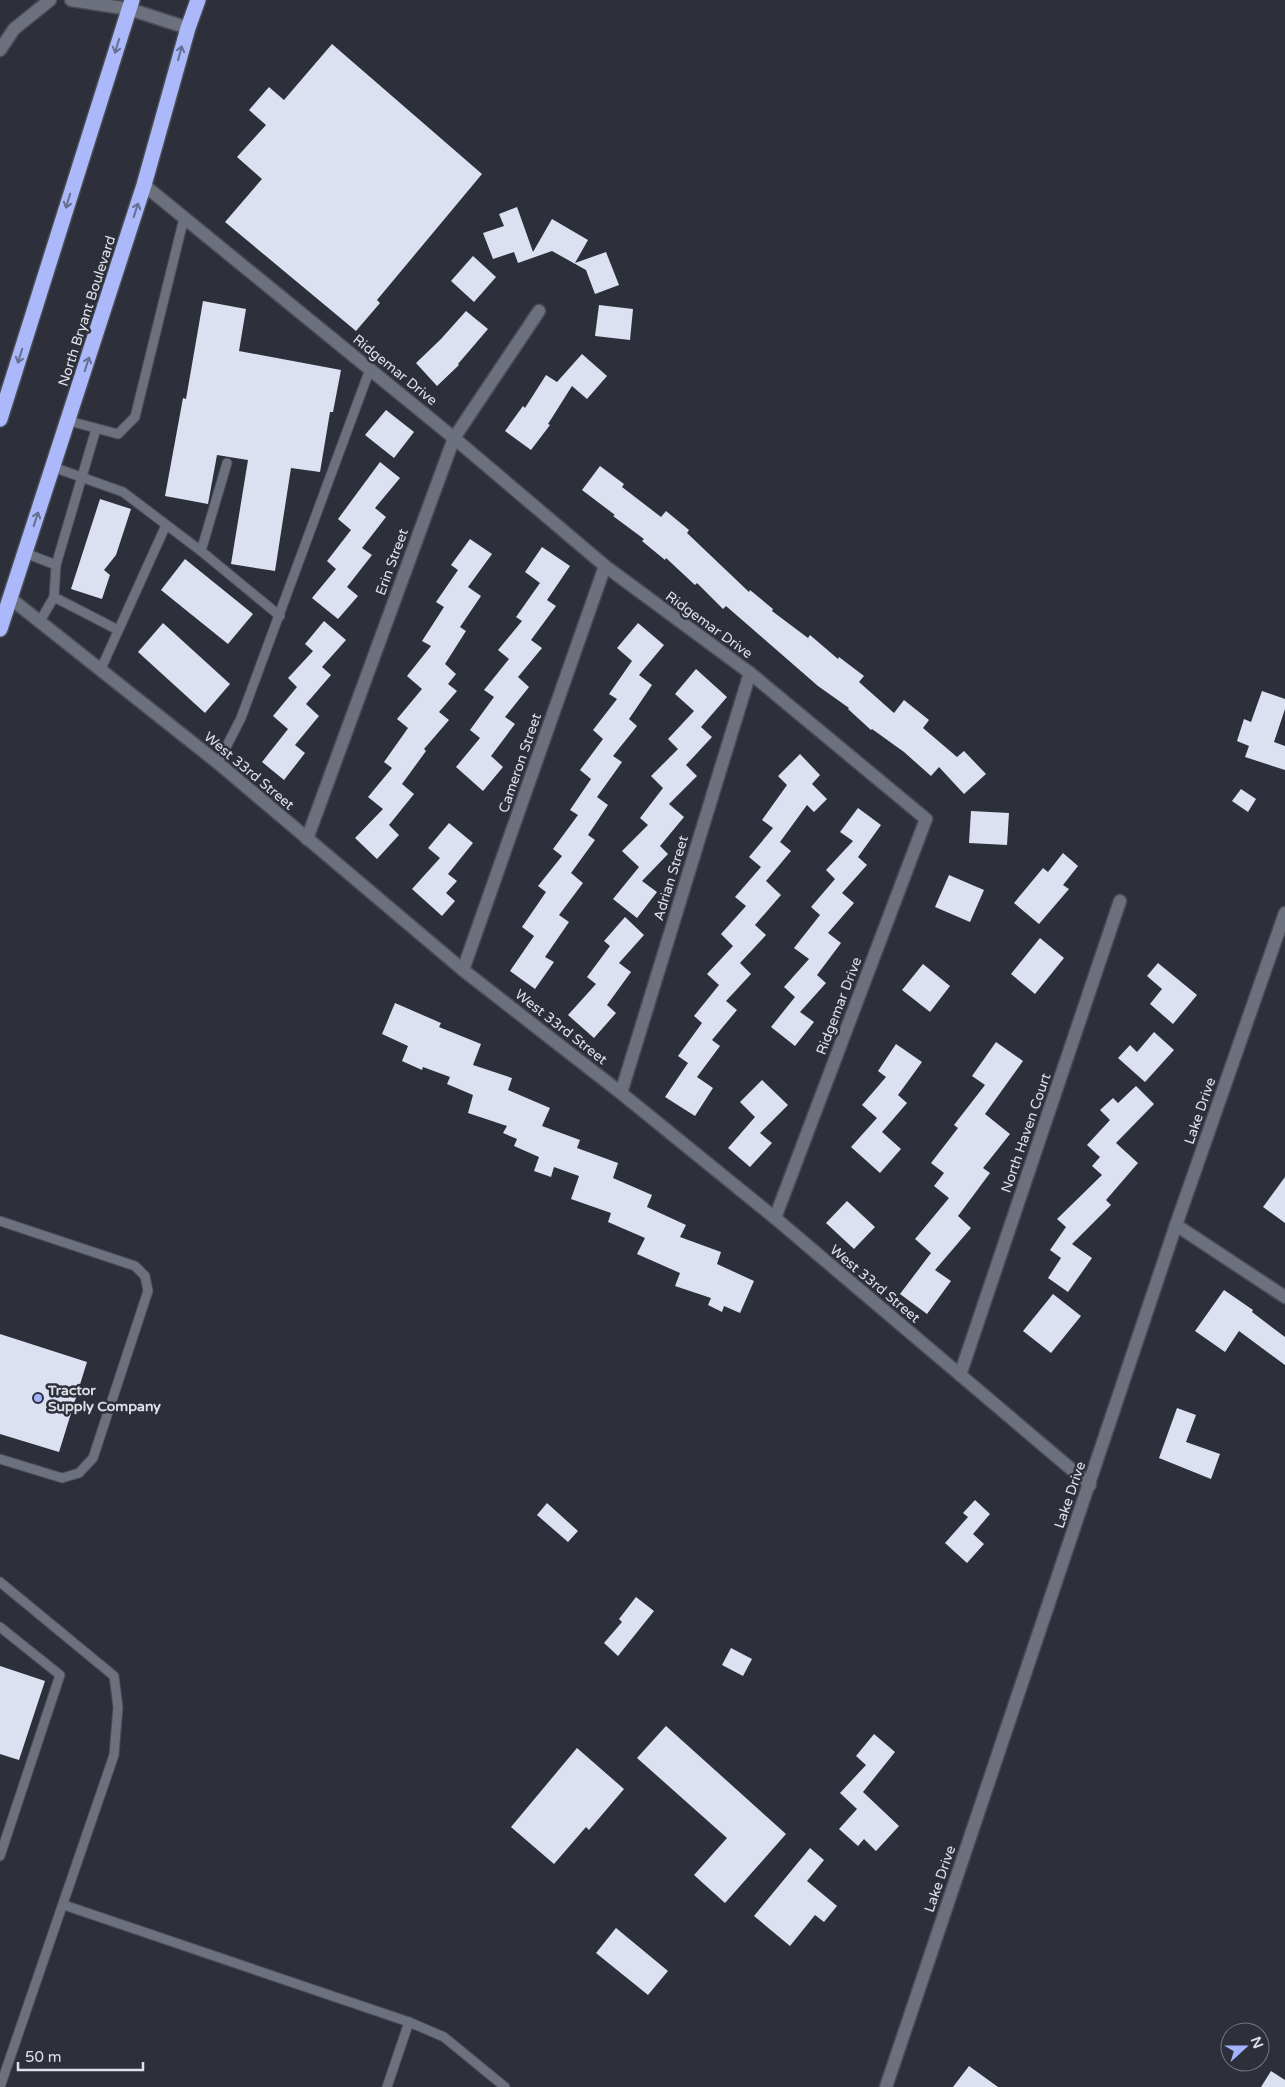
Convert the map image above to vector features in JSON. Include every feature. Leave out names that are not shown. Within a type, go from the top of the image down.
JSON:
[{"type":"highway","name":"North Bryant Boulevard","points":[[0,629],[5,594],[25,553],[69,421],[144,185],[188,28],[198,0]]},
{"type":"highway","points":[[0,419],[130,5]]},
{"type":"street","points":[[0,50],[14,29],[50,0]]},
{"type":"street","points":[[71,0],[130,5],[188,28]]},
{"type":"street","name":"Ridgemar Drive","points":[[144,185],[454,438],[605,566],[750,673],[926,819],[776,1218]]},
{"type":"street","name":"Erin Street","points":[[307,839],[454,438],[539,311]]},
{"type":"street","name":"Cameron Street","points":[[463,970],[605,566]]},
{"type":"street","name":"West 33rd Street","points":[[5,594],[218,763],[463,970],[621,1093],[776,1218],[1090,1485]]},
{"type":"street","name":"Adrian Street","points":[[621,1093],[750,673]]},
{"type":"street","name":"North Haven Court","points":[[960,1375],[1120,901]]},
{"type":"street","name":"Lake Drive","points":[[886,2087],[1176,1225],[1285,913]]},
{"type":"street","points":[[1176,1225],[1285,1297]]},
{"type":"lane","points":[[69,421],[118,434],[135,417],[184,218]]},
{"type":"lane","points":[[218,763],[241,718],[370,369]]},
{"type":"lane","points":[[40,621],[54,597],[56,564],[96,429]]},
{"type":"lane","points":[[200,551],[227,463]]},
{"type":"lane","points":[[53,467],[124,492],[280,616]]},
{"type":"lane","points":[[100,671],[166,525]]},
{"type":"lane","points":[[25,553],[56,564]]},
{"type":"lane","points":[[54,597],[118,630]]},
{"type":"lane","points":[[0,1221],[135,1266],[145,1276],[148,1291],[93,1458],[79,1473],[62,1478],[0,1459]]},
{"type":"lane","points":[[0,1582],[114,1676],[118,1707],[114,1755],[0,2087]]},
{"type":"lane","points":[[0,1626],[60,1676],[0,1856]]},
{"type":"lane","points":[[64,1905],[409,2022],[444,2037],[504,2087]]},
{"type":"lane","points":[[386,2087],[409,2022]]},
{"type":"building","points":[[332,44],[482,174],[377,300],[380,303],[356,331],[225,222],[262,179],[237,157],[266,125],[249,110],[269,87],[284,100]]},
{"type":"building","points":[[517,207],[533,252],[552,219],[588,240],[575,263],[606,252],[619,285],[595,294],[586,270],[552,251],[518,263],[514,252],[493,259],[483,233],[504,226],[499,214]]},
{"type":"building","points":[[473,256],[496,277],[474,302],[451,281]]},
{"type":"building","points":[[203,301],[246,309],[239,351],[341,370],[333,412],[330,412],[320,472],[291,468],[275,571],[231,564],[248,460],[217,455],[208,504],[165,496],[183,398],[186,399]]},
{"type":"building","points":[[599,305],[633,309],[630,340],[595,336]]},
{"type":"building","points":[[466,311],[488,329],[459,365],[437,386],[416,363]]},
{"type":"building","points":[[582,354],[607,376],[587,399],[572,386],[548,424],[550,425],[531,450],[505,431],[523,406],[525,408],[546,375],[557,382]]},
{"type":"building","points":[[386,410],[414,432],[394,458],[365,435]]},
{"type":"building","points":[[380,462],[400,478],[375,508],[386,517],[362,548],[372,555],[347,587],[358,596],[338,619],[312,598],[336,569],[327,561],[351,530],[338,519]]},
{"type":"building","points":[[600,466],[624,484],[622,487],[661,517],[666,511],[689,530],[687,533],[749,592],[750,590],[773,609],[772,611],[808,638],[810,635],[838,659],[839,657],[864,676],[859,682],[894,713],[904,700],[929,720],[923,728],[957,757],[964,751],[986,774],[964,794],[939,767],[931,776],[904,752],[871,730],[849,708],[818,686],[726,606],[723,609],[697,583],[695,585],[666,558],[665,560],[642,541],[644,539],[582,490]]},
{"type":"building","points":[[100,499],[131,509],[116,555],[104,570],[110,575],[102,599],[71,589]]},
{"type":"building","points":[[470,539],[492,554],[468,587],[481,596],[460,627],[466,631],[445,664],[456,674],[448,684],[457,691],[439,712],[449,720],[424,749],[426,751],[402,784],[414,794],[389,825],[399,835],[377,859],[355,838],[383,809],[368,797],[392,768],[384,762],[408,728],[397,719],[422,689],[407,676],[431,646],[422,641],[444,607],[436,602],[458,570],[451,565]]},
{"type":"building","points":[[542,547],[570,566],[547,600],[556,606],[531,640],[542,648],[518,677],[529,687],[505,717],[515,724],[491,756],[503,767],[483,791],[456,767],[480,738],[470,730],[494,697],[484,690],[509,659],[498,650],[522,621],[516,617],[540,583],[525,572]]},
{"type":"building","points":[[185,559],[253,614],[228,644],[161,590]]},
{"type":"building","points":[[324,621],[346,640],[322,667],[331,675],[306,704],[319,716],[295,745],[305,753],[284,780],[262,762],[288,729],[273,716],[297,687],[288,678],[313,651],[305,644]]},
{"type":"building","points":[[163,623],[230,684],[205,713],[138,652]]},
{"type":"building","points":[[638,623],[664,645],[639,675],[652,685],[629,719],[637,726],[613,756],[622,762],[597,797],[608,805],[588,835],[595,840],[571,873],[583,883],[559,915],[569,922],[545,957],[554,962],[535,989],[510,971],[534,936],[522,927],[546,892],[538,886],[562,856],[553,849],[578,815],[570,810],[591,779],[580,770],[603,739],[593,730],[617,699],[609,694],[632,661],[617,648]]},
{"type":"building","points":[[696,669],[727,697],[701,727],[712,737],[686,765],[697,776],[669,804],[684,817],[660,846],[668,854],[642,881],[657,892],[637,918],[613,899],[639,867],[622,851],[648,825],[640,818],[663,788],[651,776],[678,749],[668,739],[694,711],[675,694]]},
{"type":"building","points":[[1262,691],[1285,699],[1285,709],[1274,742],[1285,746],[1285,770],[1245,757],[1249,746],[1237,741],[1244,719],[1251,722]]},
{"type":"building","points":[[800,754],[820,775],[812,784],[827,799],[814,812],[807,805],[780,842],[791,851],[766,881],[781,895],[755,925],[766,935],[740,963],[751,974],[726,1001],[737,1010],[712,1040],[720,1046],[697,1077],[713,1088],[695,1116],[665,1097],[688,1063],[678,1056],[702,1023],[694,1016],[719,985],[707,974],[733,946],[721,934],[746,906],[735,897],[761,867],[749,857],[773,828],[762,820],[787,785],[778,776]]},
{"type":"building","points":[[1241,789],[1256,799],[1248,812],[1232,801]]},
{"type":"building","points":[[858,808],[881,825],[858,857],[867,865],[842,893],[854,903],[828,933],[841,943],[817,975],[826,983],[800,1012],[814,1022],[795,1046],[771,1027],[795,997],[784,987],[809,959],[794,948],[820,915],[811,907],[835,879],[826,870],[853,841],[840,832]]},
{"type":"building","points":[[971,811],[1009,813],[1007,845],[969,843]]},
{"type":"building","points":[[449,823],[473,843],[448,874],[457,881],[446,893],[455,901],[442,916],[412,889],[440,858],[428,848]]},
{"type":"building","points":[[1063,853],[1078,866],[1063,885],[1069,889],[1039,924],[1014,903],[1043,868],[1048,872]]},
{"type":"building","points":[[949,875],[984,890],[970,922],[935,907]]},
{"type":"building","points":[[625,917],[644,935],[619,963],[631,972],[607,1005],[616,1013],[594,1038],[568,1015],[596,984],[587,977],[610,946],[604,941]]},
{"type":"building","points":[[1040,938],[1064,958],[1035,994],[1011,974]]},
{"type":"building","points":[[1158,963],[1197,995],[1173,1024],[1150,1004],[1162,989],[1147,976]]},
{"type":"building","points":[[923,964],[950,986],[930,1012],[902,990]]},
{"type":"building","points":[[395,1003],[441,1023],[439,1027],[481,1044],[473,1065],[512,1078],[508,1090],[550,1108],[542,1126],[580,1140],[577,1148],[618,1163],[613,1178],[652,1195],[647,1207],[686,1225],[680,1237],[721,1252],[717,1264],[754,1281],[740,1313],[724,1306],[722,1312],[708,1305],[711,1298],[675,1286],[680,1273],[637,1254],[645,1238],[608,1222],[611,1213],[571,1199],[579,1176],[554,1167],[551,1177],[534,1171],[539,1157],[514,1146],[517,1139],[503,1133],[507,1126],[468,1113],[473,1095],[447,1084],[450,1077],[423,1067],[422,1070],[402,1061],[408,1046],[382,1034]]},
{"type":"building","points":[[1154,1032],[1174,1050],[1145,1082],[1118,1058],[1130,1045],[1137,1052]]},
{"type":"building","points":[[996,1042],[1023,1061],[985,1114],[1010,1134],[983,1168],[990,1173],[958,1216],[971,1228],[935,1270],[951,1281],[927,1314],[900,1294],[931,1253],[915,1239],[949,1198],[934,1186],[944,1173],[931,1163],[958,1128],[954,1125],[985,1085],[972,1076]]},
{"type":"building","points":[[896,1044],[922,1062],[898,1095],[907,1103],[882,1132],[901,1149],[880,1173],[851,1147],[877,1118],[862,1105],[886,1077],[878,1071]]},
{"type":"building","points":[[762,1080],[788,1105],[760,1133],[772,1143],[750,1167],[728,1148],[755,1117],[740,1102]]},
{"type":"building","points":[[1136,1086],[1154,1104],[1116,1143],[1138,1163],[1106,1200],[1111,1205],[1072,1244],[1092,1258],[1068,1292],[1048,1278],[1061,1258],[1050,1250],[1066,1227],[1057,1219],[1102,1175],[1092,1166],[1100,1157],[1087,1145],[1110,1120],[1100,1110],[1113,1098],[1118,1103]]},
{"type":"building","points":[[1285,1177],[1285,1223],[1263,1207]]},
{"type":"building","points":[[847,1201],[875,1227],[854,1249],[826,1223]]},
{"type":"building","points":[[1224,1290],[1253,1310],[1252,1312],[1285,1337],[1285,1365],[1239,1331],[1225,1352],[1195,1331]]},
{"type":"building","points":[[1053,1294],[1081,1316],[1051,1353],[1023,1331]]},
{"type":"building","name":"Tractor Supply Company","points":[[0,1334],[87,1362],[59,1452],[0,1434]]},
{"type":"building","points":[[1177,1408],[1196,1415],[1186,1442],[1220,1454],[1211,1479],[1159,1458]]},
{"type":"building","points":[[975,1500],[990,1514],[973,1534],[984,1544],[967,1563],[945,1543],[968,1517],[963,1513]]},
{"type":"building","points":[[547,1503],[578,1531],[568,1542],[537,1515]]},
{"type":"building","points":[[636,1597],[654,1611],[618,1656],[604,1643],[622,1622],[619,1619]]},
{"type":"building","points":[[731,1648],[752,1659],[743,1676],[722,1665]]},
{"type":"building","points":[[0,1666],[45,1681],[19,1760],[0,1754]]},
{"type":"building","points":[[666,1726],[786,1834],[725,1903],[694,1875],[727,1838],[637,1758]]},
{"type":"building","points":[[874,1734],[895,1752],[863,1792],[899,1826],[876,1851],[864,1839],[858,1846],[839,1829],[857,1809],[840,1793],[866,1765],[856,1756]]},
{"type":"building","points":[[577,1748],[624,1789],[589,1830],[586,1827],[554,1864],[511,1827]]},
{"type":"building","points":[[810,1848],[824,1860],[807,1881],[837,1906],[824,1922],[815,1915],[790,1946],[754,1916]]},
{"type":"building","points":[[616,1928],[668,1971],[648,1995],[596,1953]]},
{"type":"building","points":[[969,2066],[998,2087],[953,2087]]},
{"type":"building","points":[[1271,2071],[1285,2080],[1285,2087],[1261,2087]]},
{"type":"place","name":"Tractor Supply Company","points":[[38,1398]]}]
